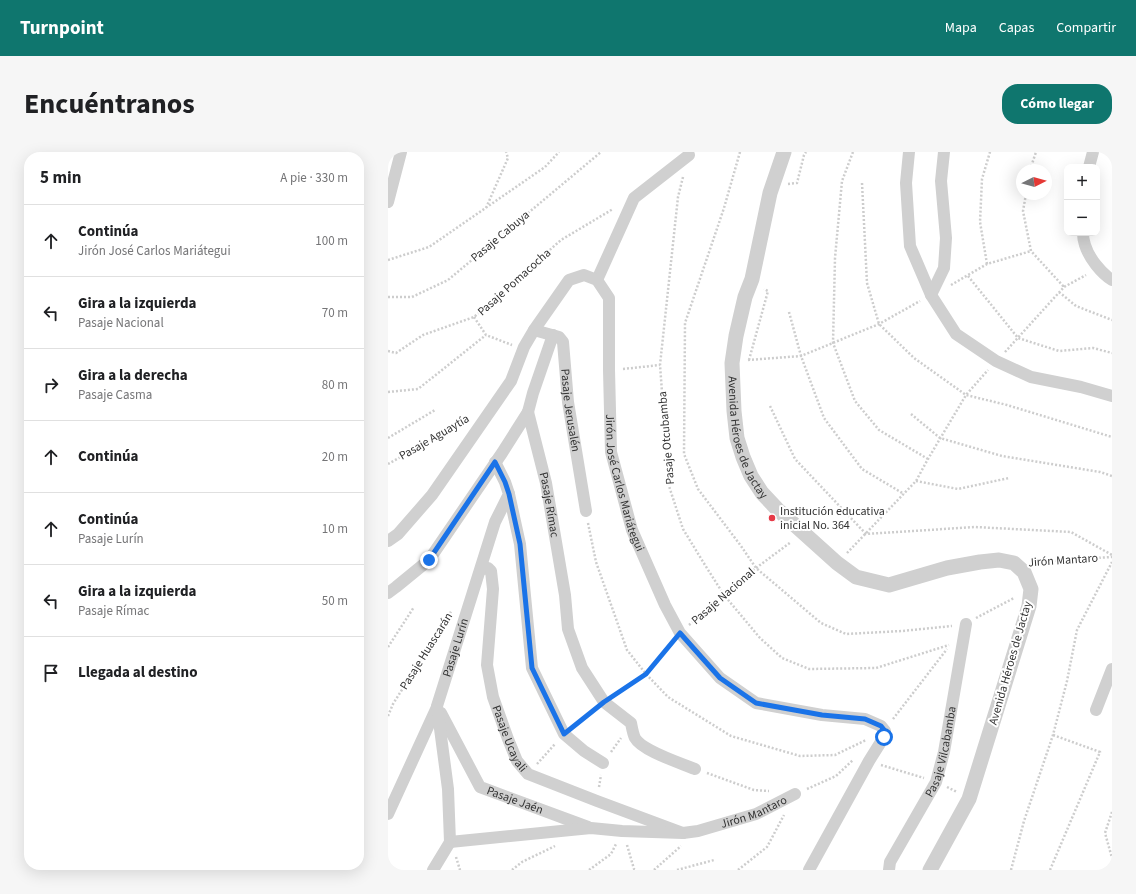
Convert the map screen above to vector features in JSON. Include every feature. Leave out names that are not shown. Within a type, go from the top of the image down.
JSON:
[{"type":"street","points":[[388,202],[391,175],[401,152]]},
{"type":"street","name":"Avenida Héroes de Jactay","points":[[784,152],[770,193],[752,279],[736,336],[732,362],[734,411],[738,438],[743,457],[751,476],[762,493],[777,509],[837,563],[856,577],[889,585],[947,568],[999,560],[1014,563],[1024,572],[1031,590],[1029,606],[969,799],[930,870]]},
{"type":"street","points":[[909,152],[906,184],[910,246],[931,295],[956,334],[996,361],[1031,377],[1081,387],[1112,396]]},
{"type":"street","points":[[931,295],[944,268],[946,238],[941,181],[944,152]]},
{"type":"street","points":[[1091,164],[1093,152]]},
{"type":"street","points":[[388,541],[398,534],[432,496],[511,381],[524,347],[569,280],[584,275],[597,280],[634,198],[689,155]]},
{"type":"street","points":[[1083,236],[1085,246],[1091,257],[1099,268],[1112,280]]},
{"type":"street","name":"Jirón José Carlos Mariátegui","points":[[597,280],[609,298],[611,452],[632,530],[664,605],[680,633],[720,678],[756,703],[822,715],[865,719],[881,726],[885,731]]},
{"type":"street","points":[[388,593],[429,560],[528,412],[553,335],[534,330]]},
{"type":"street","name":"Pasaje Jerusalén","points":[[553,335],[559,337],[563,342],[568,402],[586,511]]},
{"type":"street","name":"Pasaje Rímac","points":[[528,412],[546,483],[565,595],[568,629],[582,668],[604,702],[631,723],[634,738],[641,745],[648,750],[695,769]]},
{"type":"street","points":[[495,462],[509,494],[520,544],[532,668],[564,734],[584,751],[603,763]]},
{"type":"street","name":"Pasaje Lurín","points":[[450,842],[448,789],[437,706],[495,522],[509,494]]},
{"type":"street","name":"Pasaje Ucayali","points":[[481,569],[488,568],[491,571],[493,589],[487,665],[493,697],[517,761],[528,774],[597,802],[683,832]]},
{"type":"street","name":"Pasaje Vilcabamba","points":[[889,870],[890,862],[936,782],[944,752],[966,624]]},
{"type":"street","points":[[1096,710],[1112,669]]},
{"type":"street","points":[[388,814],[437,706]]},
{"type":"street","name":"Pasaje Jaén","points":[[437,706],[480,787],[591,828]]},
{"type":"street","points":[[810,870],[869,761],[884,737],[885,731]]},
{"type":"street","name":"Jirón Mantaro","points":[[450,842],[591,828],[622,831],[698,831],[756,814],[795,794]]},
{"type":"street","points":[[433,870],[450,842]]},
{"type":"path","points":[[486,208],[508,158],[506,152]]},
{"type":"path","points":[[388,260],[429,247],[545,167],[559,152]]},
{"type":"path","name":"Pasaje Cabuya","points":[[388,297],[412,297],[448,280],[601,152]]},
{"type":"path","points":[[853,152],[842,181],[835,258],[832,342],[855,401],[879,430],[928,459]]},
{"type":"path","points":[[988,264],[980,222],[982,179],[990,152]]},
{"type":"path","points":[[1032,164],[1036,152]]},
{"type":"path","name":"Pasaje Otcubamba","points":[[689,155],[678,197],[660,365],[669,486],[683,529],[724,595],[760,638],[782,658],[810,668],[876,668],[950,645],[885,731]]},
{"type":"path","name":"Pasaje Pomacocha","points":[[388,351],[396,353],[423,335],[474,317],[561,240],[634,198]]},
{"type":"path","points":[[1025,200],[1023,211],[1031,251],[1064,286]]},
{"type":"path","points":[[732,362],[801,356],[879,324],[988,264],[1031,251]]},
{"type":"path","points":[[837,563],[916,481],[966,395],[996,361],[1064,286],[1099,268]]},
{"type":"path","points":[[968,276],[1018,338],[1059,351],[1093,348],[1112,353]]},
{"type":"path","points":[[749,360],[768,292],[752,279]]},
{"type":"path","points":[[1059,292],[1076,306],[1112,320]]},
{"type":"path","points":[[789,312],[801,356],[824,418],[862,469],[904,494]]},
{"type":"path","points":[[474,317],[486,335],[511,345],[524,347]]},
{"type":"path","points":[[388,392],[418,389],[486,335]]},
{"type":"path","points":[[509,351],[511,345]]},
{"type":"path","points":[[609,370],[660,365]]},
{"type":"path","points":[[770,406],[796,459],[866,534]]},
{"type":"path","points":[[388,438],[435,410]]},
{"type":"path","points":[[911,414],[940,438],[1002,456],[1100,472],[1112,476]]},
{"type":"path","name":"Pasaje Aguaytía","points":[[388,464],[470,418]]},
{"type":"path","points":[[916,481],[958,489],[1009,478]]},
{"type":"path","points":[[866,534],[975,527],[1071,532],[1112,556]]},
{"type":"path","name":"Pasaje Nacional","points":[[528,774],[564,734],[604,702],[646,674],[680,633],[756,568],[804,533]]},
{"type":"path","name":"Jirón Mantaro","points":[[1014,563],[1112,556]]},
{"type":"path","points":[[1011,870],[1024,821],[1053,735],[1067,681],[1077,630],[1112,562]]},
{"type":"path","points":[[966,624],[1031,590]]},
{"type":"path","points":[[388,647],[414,607]]},
{"type":"path","name":"Pasaje Huascarán","points":[[388,716],[393,704],[452,609]]},
{"type":"path","points":[[1050,870],[1100,752],[1053,735]]},
{"type":"path","name":"Jirón Mantaro","points":[[795,794],[836,776],[858,756]]},
{"type":"path","points":[[869,761],[936,782],[969,799]]},
{"type":"path","points":[[1112,812],[1105,833],[1112,858]]},
{"type":"path","points":[[589,870],[611,854],[622,831]]},
{"type":"path","points":[[622,831],[634,868],[636,870]]},
{"type":"path","points":[[654,870],[698,831]]},
{"type":"path","points":[[512,870],[522,862],[557,845]]},
{"type":"path","points":[[676,870],[714,860]]},
{"type":"place","name":"Institución educativa inicial No. 364","points":[[772,518]]},
{"type":"route","points":[[429,560],[495,462],[509,494],[520,544],[532,668],[564,734],[604,702],[646,674],[680,633],[720,678],[756,703],[822,715],[865,719],[881,726],[885,731],[884,737]]}]
